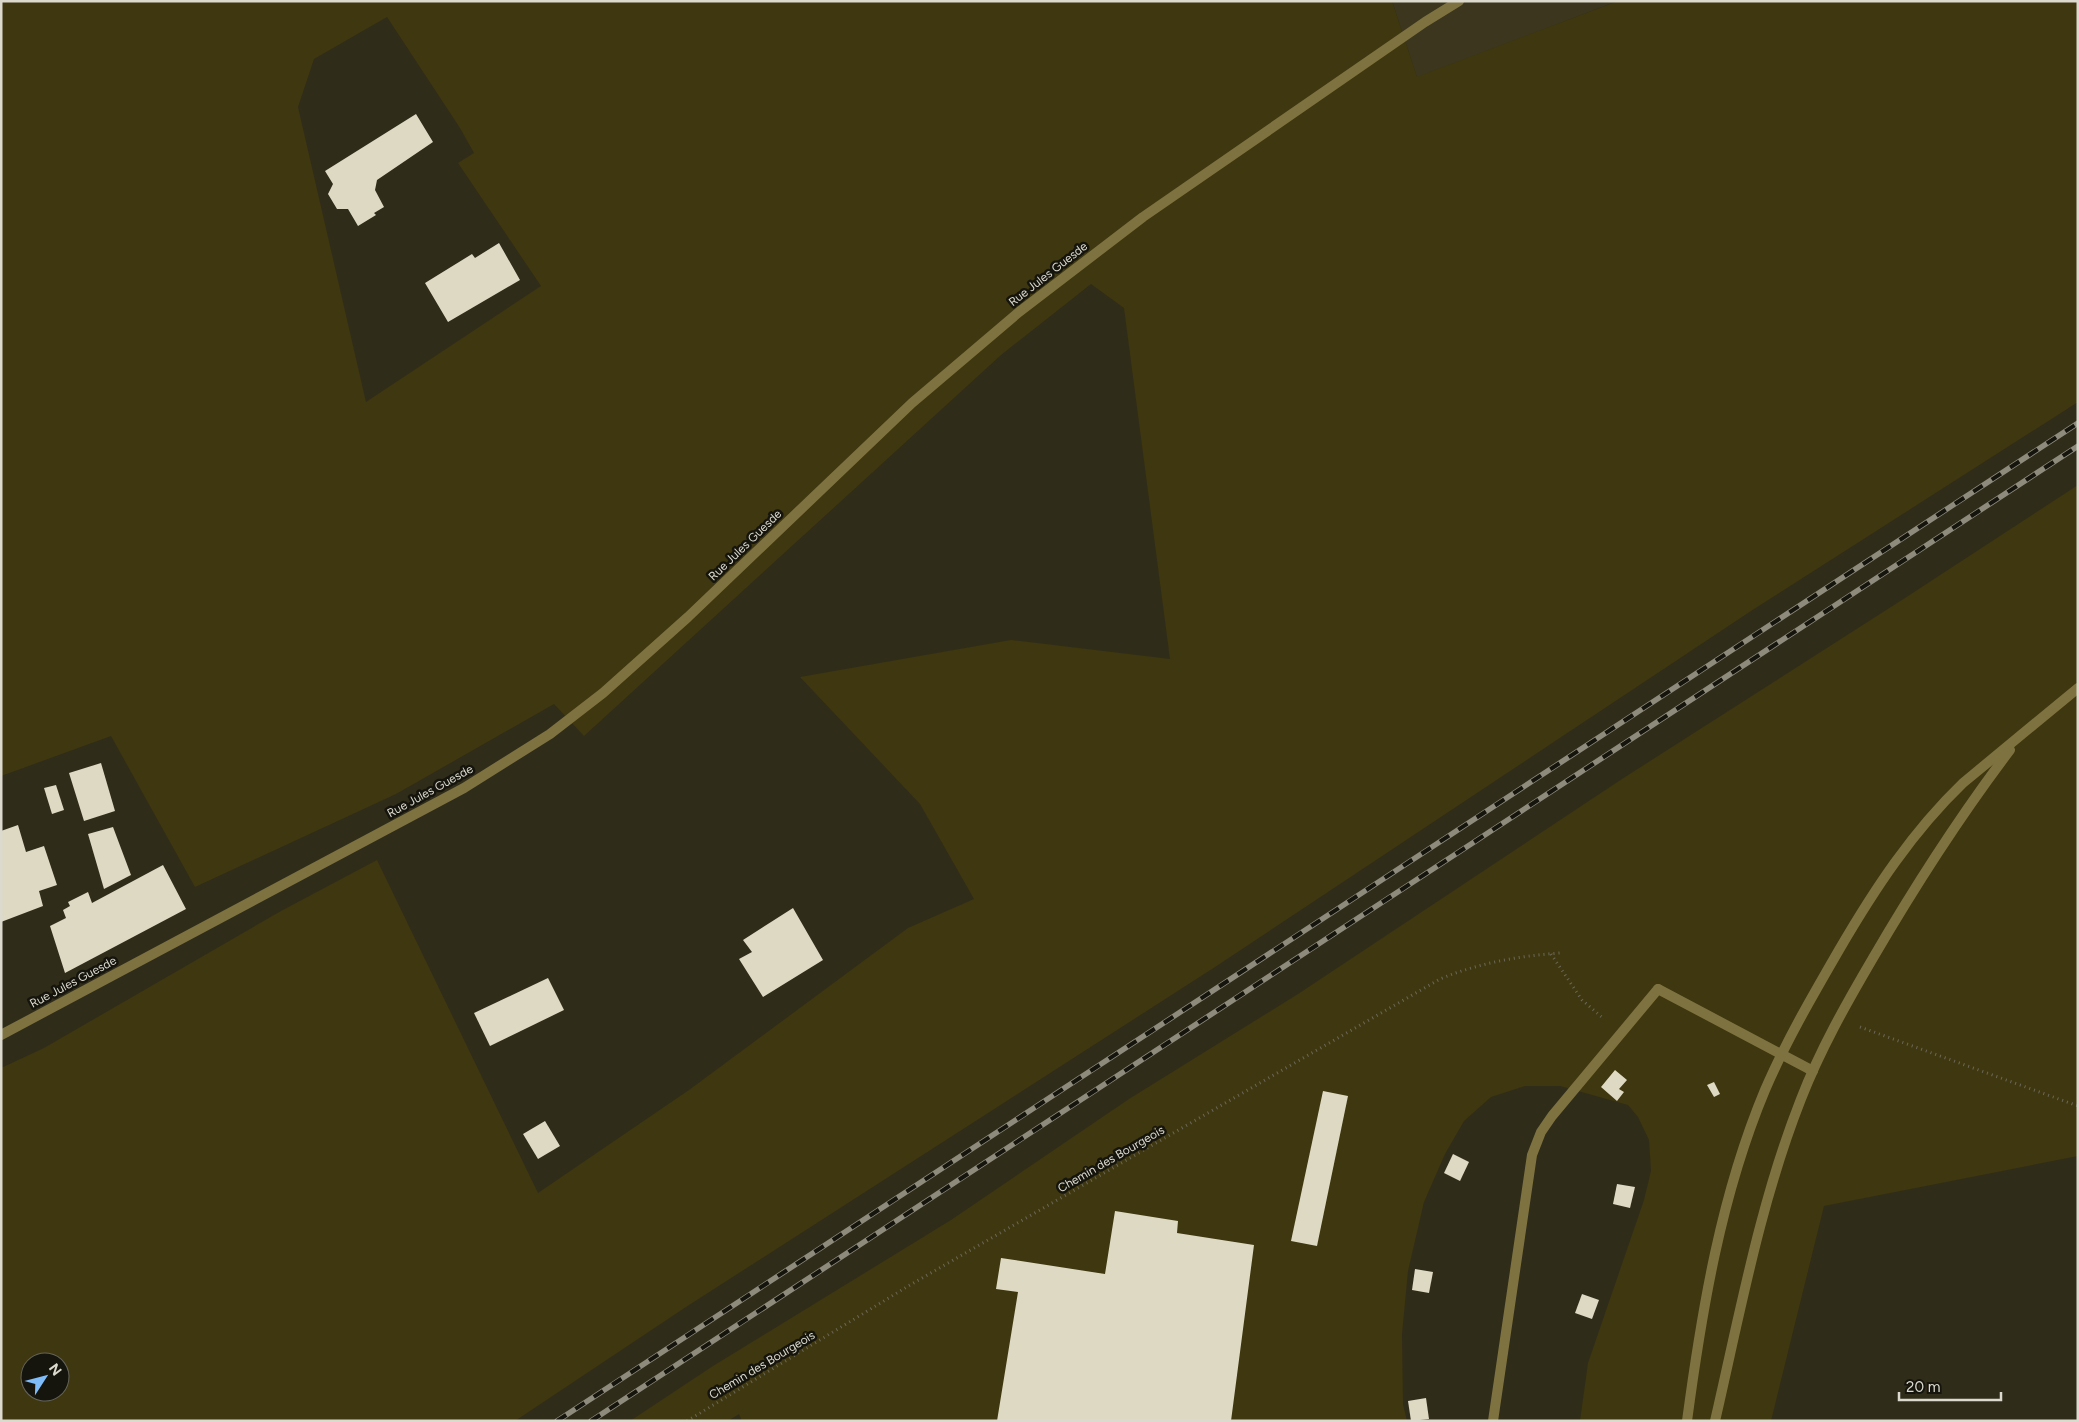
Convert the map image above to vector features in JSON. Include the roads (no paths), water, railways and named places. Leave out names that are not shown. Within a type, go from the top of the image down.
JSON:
[{"type":"street","name":"Rue Jules Guesde","points":[[1,1035],[464,788],[557,728],[596,699],[658,644],[912,404],[1019,312],[1143,218],[1425,22],[1459,1]]},
{"type":"street","points":[[1687,1421],[1702,1321],[1722,1225],[1734,1182],[1754,1118],[1782,1054],[1806,1008],[1879,884],[1912,839],[1945,800],[2078,688]]},
{"type":"street","points":[[1715,1421],[1765,1205],[1788,1135],[1813,1071],[1838,1020],[1932,861],[1977,794],[2020,737]]},
{"type":"street","points":[[1493,1421],[1532,1155],[1541,1132],[1552,1116],[1658,989],[1813,1071]]},
{"type":"railway","points":[[557,1421],[2078,423]]},
{"type":"railway","points":[[591,1421],[2078,446]]}]
